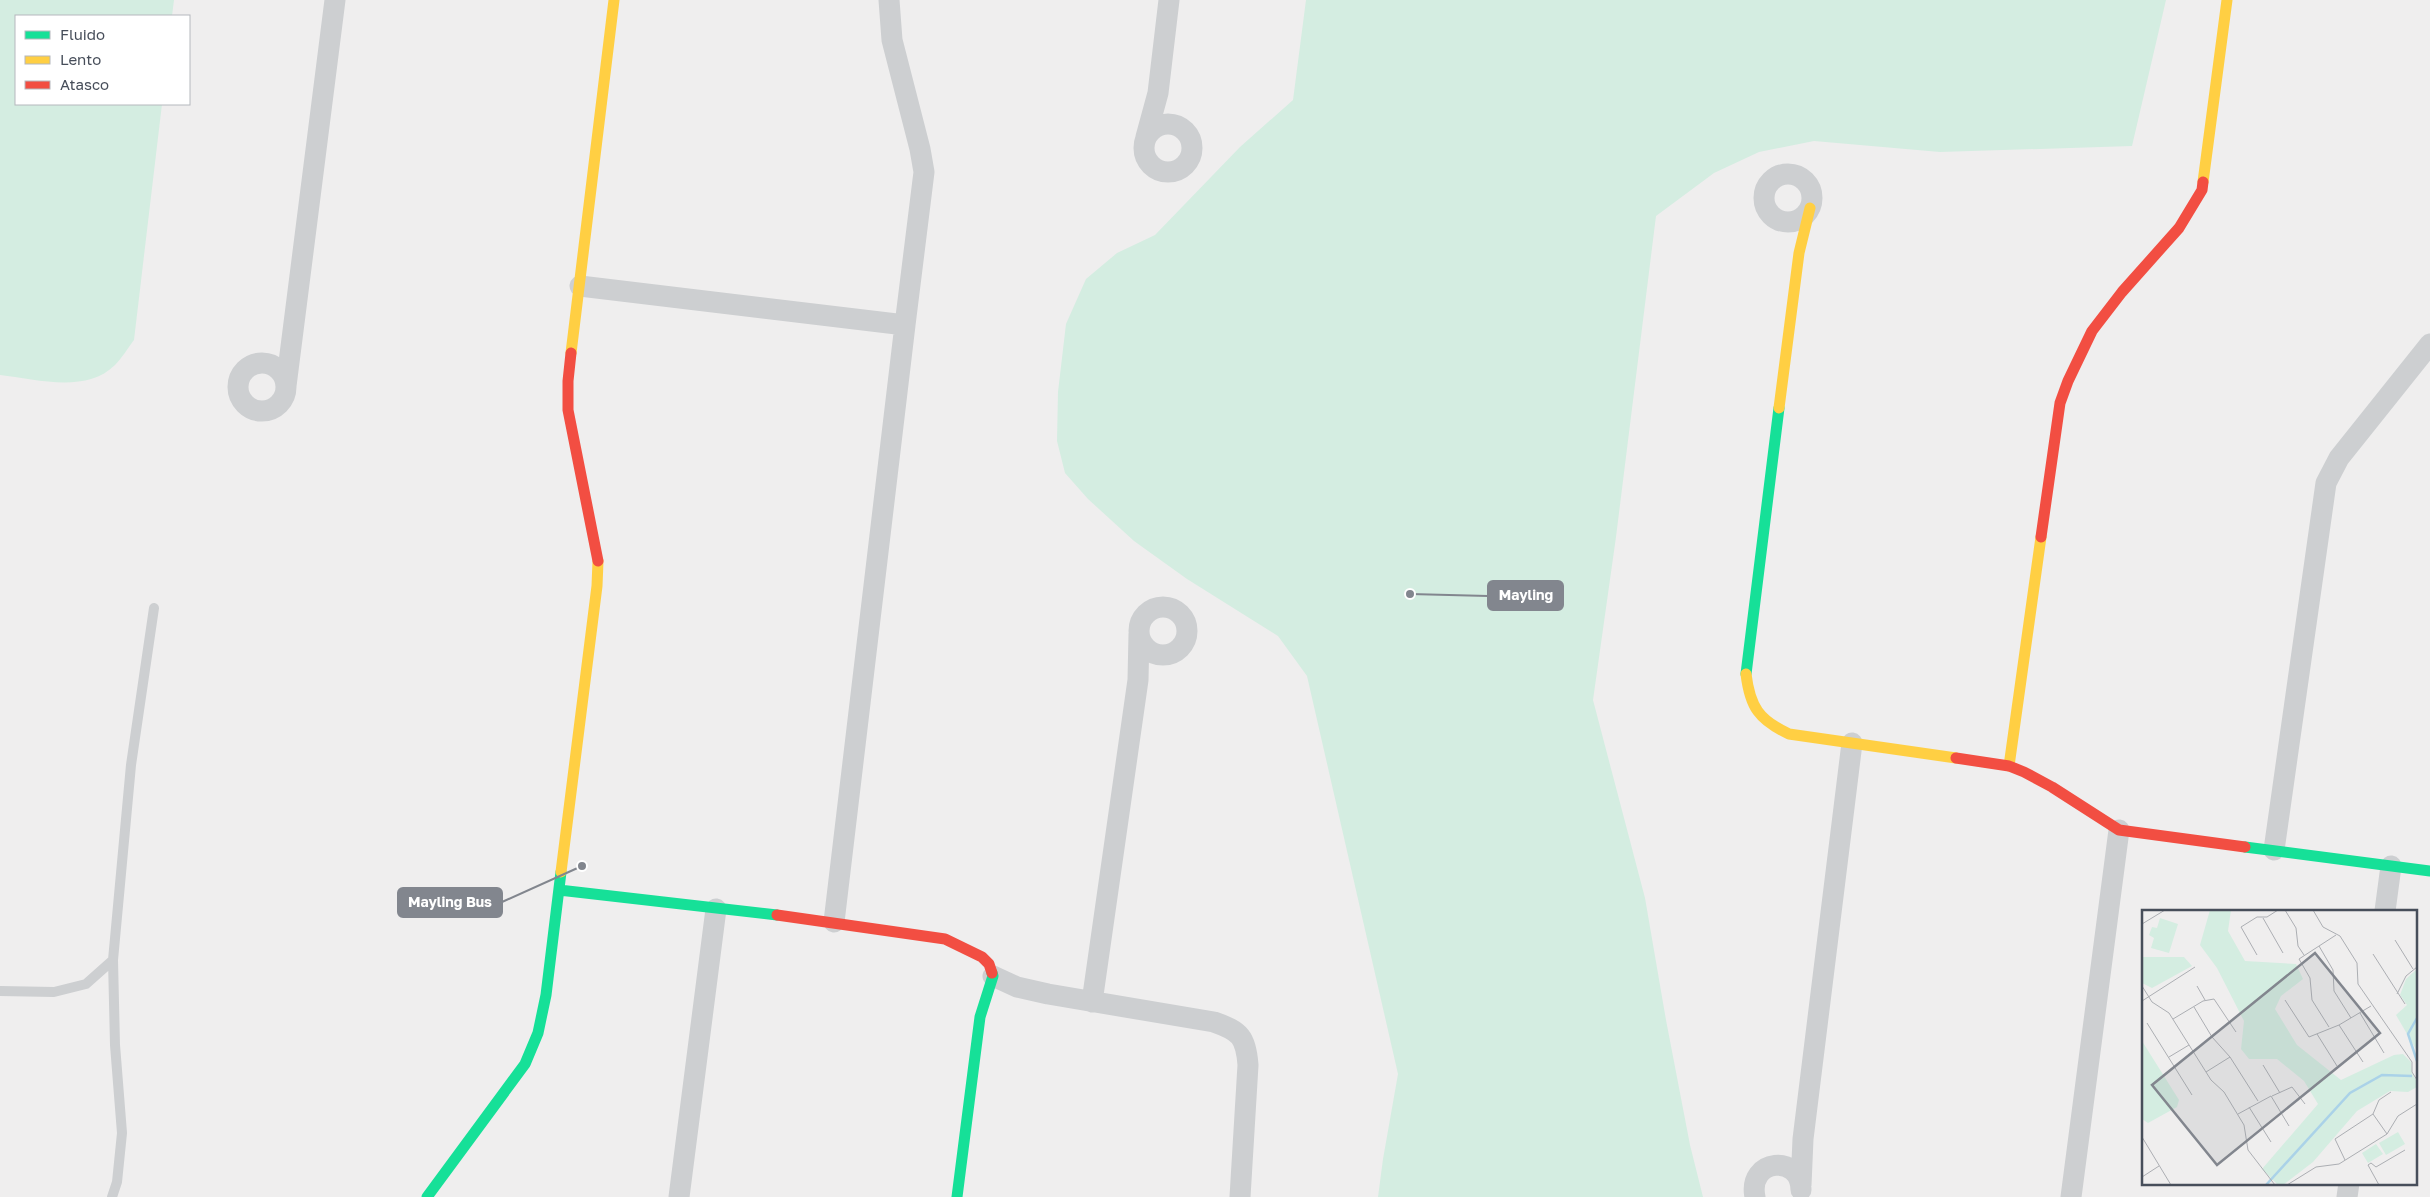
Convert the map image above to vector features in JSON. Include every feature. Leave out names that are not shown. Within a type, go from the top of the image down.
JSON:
[{"type":"street","points":[[286,386],[280,371],[266,363],[258,363],[244,371],[238,385],[242,400],[254,410],[270,410],[282,400],[286,386],[335,0]]},
{"type":"street","points":[[427,1197],[496,1106],[525,1064],[533,1047],[546,995],[597,586],[598,554],[568,410],[568,381],[614,0]]},
{"type":"street","points":[[834,922],[924,172],[920,148],[892,40],[889,0]]},
{"type":"street","points":[[1146,137],[1157,126],[1173,124],[1181,127],[1190,139],[1191,155],[1182,168],[1167,172],[1152,166],[1144,153],[1146,137],[1158,93],[1170,0]]},
{"type":"street","points":[[2009,766],[2060,403],[2068,380],[2092,330],[2122,292],[2179,228],[2202,190],[2227,0]]},
{"type":"street","points":[[1158,93],[1160,106],[1173,124]]},
{"type":"street","points":[[1799,253],[1796,240],[1783,222],[1769,214],[1764,200],[1768,184],[1780,175],[1796,175],[1808,185],[1812,200],[1799,253],[1746,675],[1752,706],[1759,717],[1772,727],[1789,734],[2009,766],[2029,772],[2119,830],[2430,871]]},
{"type":"street","points":[[1783,222],[1799,220],[1810,208]]},
{"type":"street","points":[[580,286],[905,325]]},
{"type":"street","points":[[266,363],[285,351],[292,340]]},
{"type":"street","points":[[2274,850],[2326,483],[2339,458],[2430,344]]},
{"type":"street","points":[[1092,1002],[1138,680],[1139,634],[1142,619],[1147,613],[1161,606],[1176,610],[1186,622],[1186,638],[1176,651],[1162,655],[1144,669],[1138,680]]},
{"type":"street","points":[[1139,634],[1147,648],[1162,655]]},
{"type":"street","points":[[1801,1191],[1803,1139],[1852,743]]},
{"type":"street","points":[[2070,1197],[2119,830]]},
{"type":"street","points":[[2385,910],[2391,866]]},
{"type":"street","points":[[559,890],[834,922],[945,939],[982,956],[988,964],[992,976],[980,1017],[957,1197]]},
{"type":"street","points":[[679,1197],[716,909]]},
{"type":"street","points":[[992,976],[1017,987],[1092,1002],[1214,1022],[1232,1028],[1242,1037],[1247,1049],[1248,1064],[1240,1197]]},
{"type":"street","points":[[1755,1197],[1753,1189],[1758,1174],[1764,1168],[1779,1165],[1797,1151],[1803,1139]]},
{"type":"street","points":[[1779,1165],[1794,1171],[1801,1191]]},
{"type":"street","points":[[2347,1197],[2349,1184]]},
{"type":"lane","points":[[112,1197],[117,1182],[122,1133],[115,1045],[113,960],[131,765],[154,608]]},
{"type":"lane","points":[[0,991],[54,992],[86,984],[113,960]]},
{"type":"green space","points":[[0,0],[174,0],[172,15],[15,15],[15,105],[162,105],[134,340],[115,365],[103,374],[90,379],[60,382],[0,375]]},
{"type":"green space","points":[[1306,0],[2166,0],[2132,146],[1940,152],[1814,141],[1759,152],[1714,173],[1656,216],[1616,537],[1593,700],[1645,898],[1690,1145],[1703,1197],[1378,1197],[1398,1074],[1307,676],[1278,636],[1187,579],[1134,541],[1088,499],[1065,473],[1057,441],[1058,392],[1066,324],[1086,279],[1117,253],[1155,235],[1240,147],[1293,100]]},
{"type":"traffic: fast","points":[[1746,674],[1779,408]]},
{"type":"traffic: fast","points":[[2245,847],[2430,871]]},
{"type":"traffic: fast","points":[[427,1197],[525,1064],[538,1033],[546,995],[561,872]]},
{"type":"traffic: fast","points":[[559,890],[777,915]]},
{"type":"traffic: fast","points":[[957,1197],[980,1017],[993,976],[992,973]]},
{"type":"traffic: slow","points":[[571,353],[614,0]]},
{"type":"traffic: slow","points":[[2203,182],[2227,0]]},
{"type":"traffic: slow","points":[[1779,408],[1799,253],[1810,208]]},
{"type":"traffic: slow","points":[[2009,766],[2041,537]]},
{"type":"traffic: slow","points":[[561,872],[597,586],[598,561]]},
{"type":"traffic: slow","points":[[1746,674],[1753,704],[1763,718],[1789,734],[1956,758]]},
{"type":"traffic: jam","points":[[2041,537],[2060,403],[2068,381],[2092,331],[2122,292],[2179,228],[2202,190],[2203,182]]},
{"type":"traffic: jam","points":[[571,353],[568,381],[568,410],[598,561]]},
{"type":"traffic: jam","points":[[1956,758],[2009,766],[2024,772],[2052,787],[2119,830],[2245,847]]},
{"type":"traffic: jam","points":[[777,915],[945,939],[982,957],[989,964],[992,973]]},
{"type":"place","name":"Mayling","points":[[1410,594]]},
{"type":"place","name":"Mayling Bus","points":[[582,866]]}]
